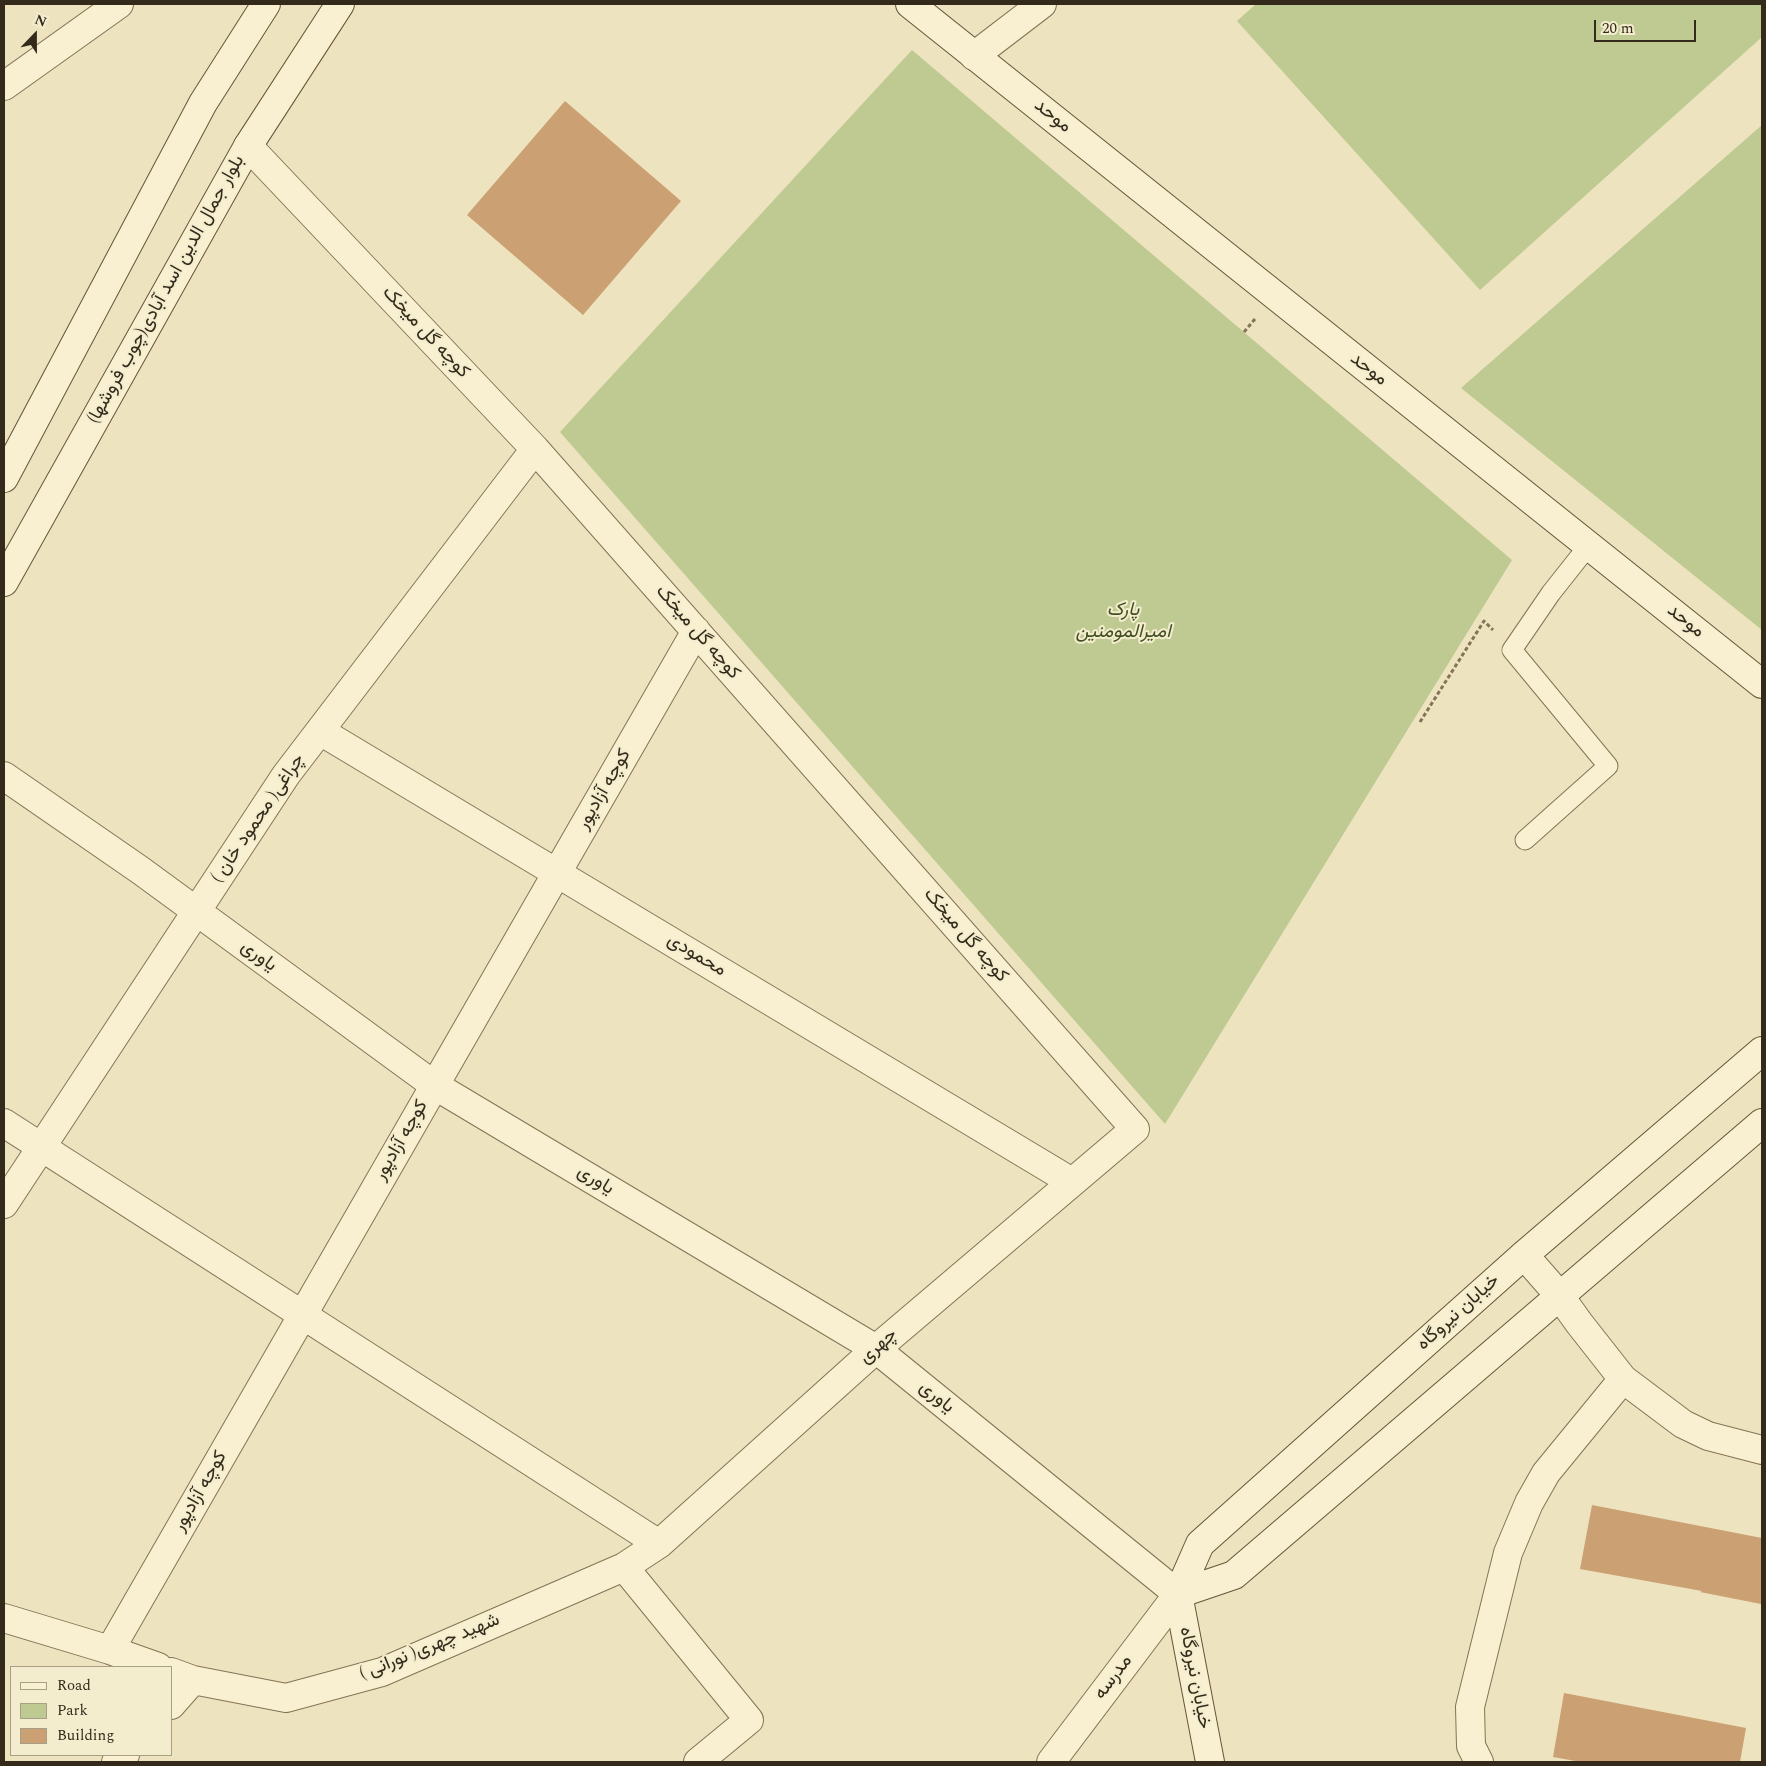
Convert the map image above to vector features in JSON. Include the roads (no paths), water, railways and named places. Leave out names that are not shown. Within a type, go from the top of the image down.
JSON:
[{"type":"street","points":[[4,86],[119,4]]},
{"type":"street","points":[[4,478],[203,102],[266,4]]},
{"type":"street","name":"بلوار جمال الدین اسد آبادی(چوب فروشها)","points":[[4,582],[248,146],[340,4]]},
{"type":"street","points":[[910,4],[974,56]]},
{"type":"street","points":[[917,4],[974,56]]},
{"type":"street","points":[[974,56],[1042,4]]},
{"type":"street","name":"موحد","points":[[974,56],[1762,684]]},
{"type":"street","name":"کوچه گل میخک","points":[[248,146],[535,450],[1135,1129]]},
{"type":"street","name":"چراغی( محمود خان )","points":[[4,1204],[286,775],[535,450]]},
{"type":"street","name":"کوچه آزادپور","points":[[110,1650],[696,632]]},
{"type":"street","name":"محمودی","points":[[320,731],[1072,1182]]},
{"type":"street","name":"یاوری","points":[[4,776],[140,870],[434,1085],[876,1349],[1178,1594]]},
{"type":"street","name":"خیابان نیروگاه","points":[[1210,1762],[1178,1594],[1200,1544],[1524,1255],[1762,1050]]},
{"type":"street","points":[[4,1123],[659,1544]]},
{"type":"street","points":[[1178,1594],[1234,1575],[1762,1123]]},
{"type":"street","name":"چهری","points":[[624,1567],[659,1544],[876,1349],[1135,1129]]},
{"type":"street","points":[[1524,1255],[1559,1295],[1578,1323],[1623,1379],[1684,1424],[1708,1436],[1762,1450]]},
{"type":"street","points":[[1479,1762],[1471,1746],[1470,1707],[1508,1553],[1529,1503],[1546,1473],[1623,1379]]},
{"type":"street","points":[[624,1567],[749,1720],[698,1762]]},
{"type":"street","name":"شهید چهری( نورانی )","points":[[182,1676],[286,1698],[382,1672],[624,1567]]},
{"type":"street","name":"مدرسه","points":[[1051,1762],[1178,1594]]},
{"type":"street","points":[[4,1618],[110,1650],[155,1666]]},
{"type":"street","points":[[172,1702],[182,1676]]},
{"type":"lane","points":[[1525,840],[1608,766],[1512,650],[1551,594],[1589,546]]},
{"type":"park label","name":"پارک امیرالمومنین","points":[[1123,622]]}]
